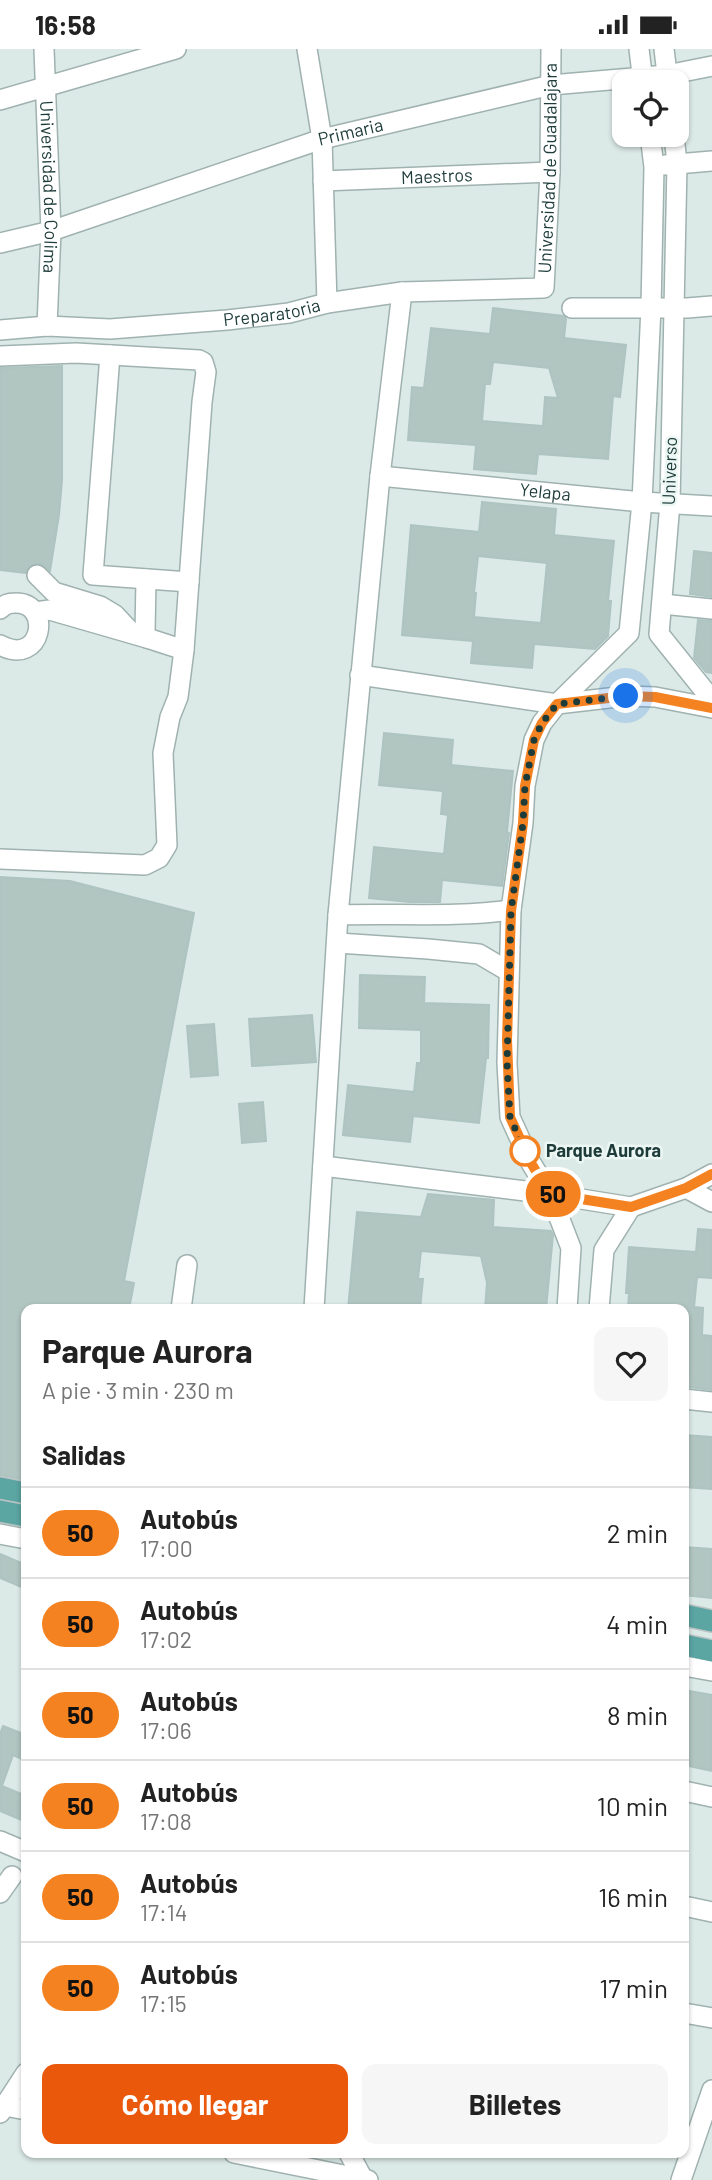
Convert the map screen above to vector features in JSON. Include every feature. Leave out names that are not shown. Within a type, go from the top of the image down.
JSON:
[{"type":"main road","points":[[0,1488],[21,1492]]},
{"type":"main road","points":[[0,1511],[21,1515]]},
{"type":"main road","points":[[689,1616],[712,1621]]},
{"type":"main road","points":[[689,1647],[712,1651]]},
{"type":"street","name":"Universidad de Colima","points":[[44,49],[51,231],[47,326]]},
{"type":"street","points":[[0,100],[176,49]]},
{"type":"street","points":[[307,49],[322,139],[327,303]]},
{"type":"street","name":"Universidad de Guadalajara","points":[[544,288],[550,172],[551,49]]},
{"type":"street","points":[[639,49],[641,70]]},
{"type":"street","points":[[664,49],[666,70]]},
{"type":"street","name":"Primaria","points":[[689,72],[712,66]]},
{"type":"street","name":"Primaria","points":[[0,243],[51,231],[322,139],[551,85],[612,82]]},
{"type":"street","name":"Universo","points":[[629,633],[642,502],[651,307],[654,167],[652,147]]},
{"type":"street","name":"Universo","points":[[659,634],[670,503],[675,307],[675,147]]},
{"type":"street","points":[[654,167],[712,161]]},
{"type":"street","name":"Maestros","points":[[323,181],[550,172]]},
{"type":"street","name":"Preparatoria","points":[[0,330],[47,326],[110,329],[227,320],[289,313],[327,303],[402,292],[544,288]]},
{"type":"street","points":[[314,1304],[338,915],[380,476],[402,292]]},
{"type":"street","points":[[572,308],[712,306]]},
{"type":"street","points":[[0,356],[76,353],[199,360],[205,366],[206,372],[184,650],[178,697],[170,717],[163,753],[167,845],[159,858],[145,865],[0,859]]},
{"type":"street","points":[[110,355],[93,575],[190,582]]},
{"type":"street","name":"Yelapa","points":[[380,476],[642,502],[712,506]]},
{"type":"street","points":[[37,575],[54,592],[100,606],[139,635]]},
{"type":"street","points":[[139,635],[145,633],[146,579]]},
{"type":"street","points":[[0,608],[6,603],[22,603],[35,612],[40,627],[35,640],[24,649],[10,650],[0,645]]},
{"type":"street","points":[[662,604],[712,609]]},
{"type":"street","points":[[35,612],[50,610],[184,650]]},
{"type":"street","points":[[567,1304],[571,1248],[550,1194],[531,1163],[510,1117],[507,1063],[511,911],[523,823],[525,786],[534,740],[542,723],[557,704],[629,633],[659,634],[712,700]]},
{"type":"street","points":[[360,675],[557,704],[626,696],[655,697],[712,708]]},
{"type":"street","points":[[338,915],[447,916],[511,911]]},
{"type":"street","points":[[338,943],[479,954],[508,971]]},
{"type":"street","points":[[323,1165],[631,1207],[686,1188],[712,1174]]},
{"type":"street","points":[[686,1188],[712,1202]]},
{"type":"street","points":[[599,1304],[604,1250],[631,1207]]},
{"type":"street","points":[[571,1248],[604,1250]]},
{"type":"street","points":[[182,1304],[187,1265]]},
{"type":"street","points":[[689,1400],[712,1402]]},
{"type":"street","points":[[0,1534],[21,1538]]},
{"type":"street","points":[[689,1667],[712,1671]]},
{"type":"street","points":[[689,1792],[712,1797]]},
{"type":"street","points":[[0,1841],[21,1850]]},
{"type":"street","points":[[0,1893],[12,1876]]},
{"type":"street","points":[[689,1907],[712,1912]]},
{"type":"street","points":[[689,2014],[712,2018]]},
{"type":"street","points":[[3,2109],[21,2081]]},
{"type":"street","points":[[681,2180],[706,2130],[712,2089]]},
{"type":"street","points":[[3,2109],[21,2110]]},
{"type":"street","points":[[288,2158],[320,2161],[366,2179]]},
{"type":"street","points":[[352,2158],[366,2179]]},
{"type":"building","points":[[493,308],[564,316],[564,338],[626,345],[620,397],[613,396],[608,459],[538,454],[536,474],[474,469],[476,445],[408,440],[412,387],[424,388],[431,328],[490,334]],"holes":[[[493,362],[549,368],[558,398],[545,397],[543,426],[482,421],[485,384],[490,384]]]},
{"type":"building","points":[[62,366],[62,480],[50,571],[39,563],[29,566],[25,573],[0,570],[0,368]]},
{"type":"building","points":[[482,502],[556,509],[554,535],[614,541],[608,601],[611,601],[608,636],[595,649],[534,644],[532,668],[471,663],[473,641],[402,635],[411,525],[479,532]],"holes":[[[478,556],[547,563],[541,623],[474,617]]]},
{"type":"building","points":[[694,551],[712,553],[712,597],[690,594]]},
{"type":"building","points":[[698,620],[712,621],[712,673],[706,672],[694,658]]},
{"type":"building","points":[[384,733],[453,740],[451,765],[513,771],[502,886],[442,880],[440,902],[369,898],[374,847],[444,854],[448,815],[441,814],[443,791],[379,785]]},
{"type":"building","points":[[0,877],[70,881],[194,913],[124,1281],[134,1283],[130,1304],[21,1304],[21,1479],[0,1475]]},
{"type":"building","points":[[360,975],[425,977],[424,1003],[489,1005],[488,1058],[479,1123],[413,1116],[410,1142],[343,1135],[348,1085],[414,1092],[417,1063],[421,1063],[421,1030],[359,1028]]},
{"type":"building","points":[[312,1015],[316,1062],[252,1066],[249,1019]]},
{"type":"building","points":[[214,1024],[218,1075],[191,1077],[187,1026]]},
{"type":"building","points":[[263,1102],[266,1141],[242,1143],[239,1104]]},
{"type":"building","points":[[428,1194],[494,1200],[493,1227],[551,1231],[553,1235],[546,1304],[485,1304],[487,1283],[481,1256],[421,1251],[418,1279],[423,1279],[420,1304],[348,1304],[357,1212],[421,1217]]},
{"type":"building","points":[[698,1229],[712,1230],[712,1278],[697,1277],[694,1307],[703,1308],[702,1335],[712,1336],[712,1390],[689,1387],[689,1304],[628,1304],[629,1293],[626,1293],[629,1247],[696,1252]]},
{"type":"building","points":[[689,1435],[712,1437],[712,1489],[689,1487]]},
{"type":"building","points":[[689,1547],[712,1549],[712,1598],[689,1596]]},
{"type":"building","points":[[0,1554],[21,1563],[21,1587],[0,1578]]},
{"type":"building","points":[[689,1691],[712,1695],[712,1771],[689,1766]]},
{"type":"building","points":[[3,1726],[21,1733],[21,1759],[13,1755],[2,1786],[21,1794],[21,1820],[0,1811],[0,1734]]},
{"type":"bus line","name":"50","points":[[712,708],[655,697],[603,697],[557,704],[542,723],[534,740],[525,786],[523,823],[511,911],[507,1063],[510,1117],[531,1163],[550,1194],[631,1207],[686,1188],[712,1174]]},
{"type":"place","name":"Parque Aurora","points":[[525,1151]]},
{"type":"route","points":[[525,1151],[510,1117],[507,1063],[508,971],[511,911],[523,823],[525,786],[534,740],[542,723],[557,704],[626,696]]}]
